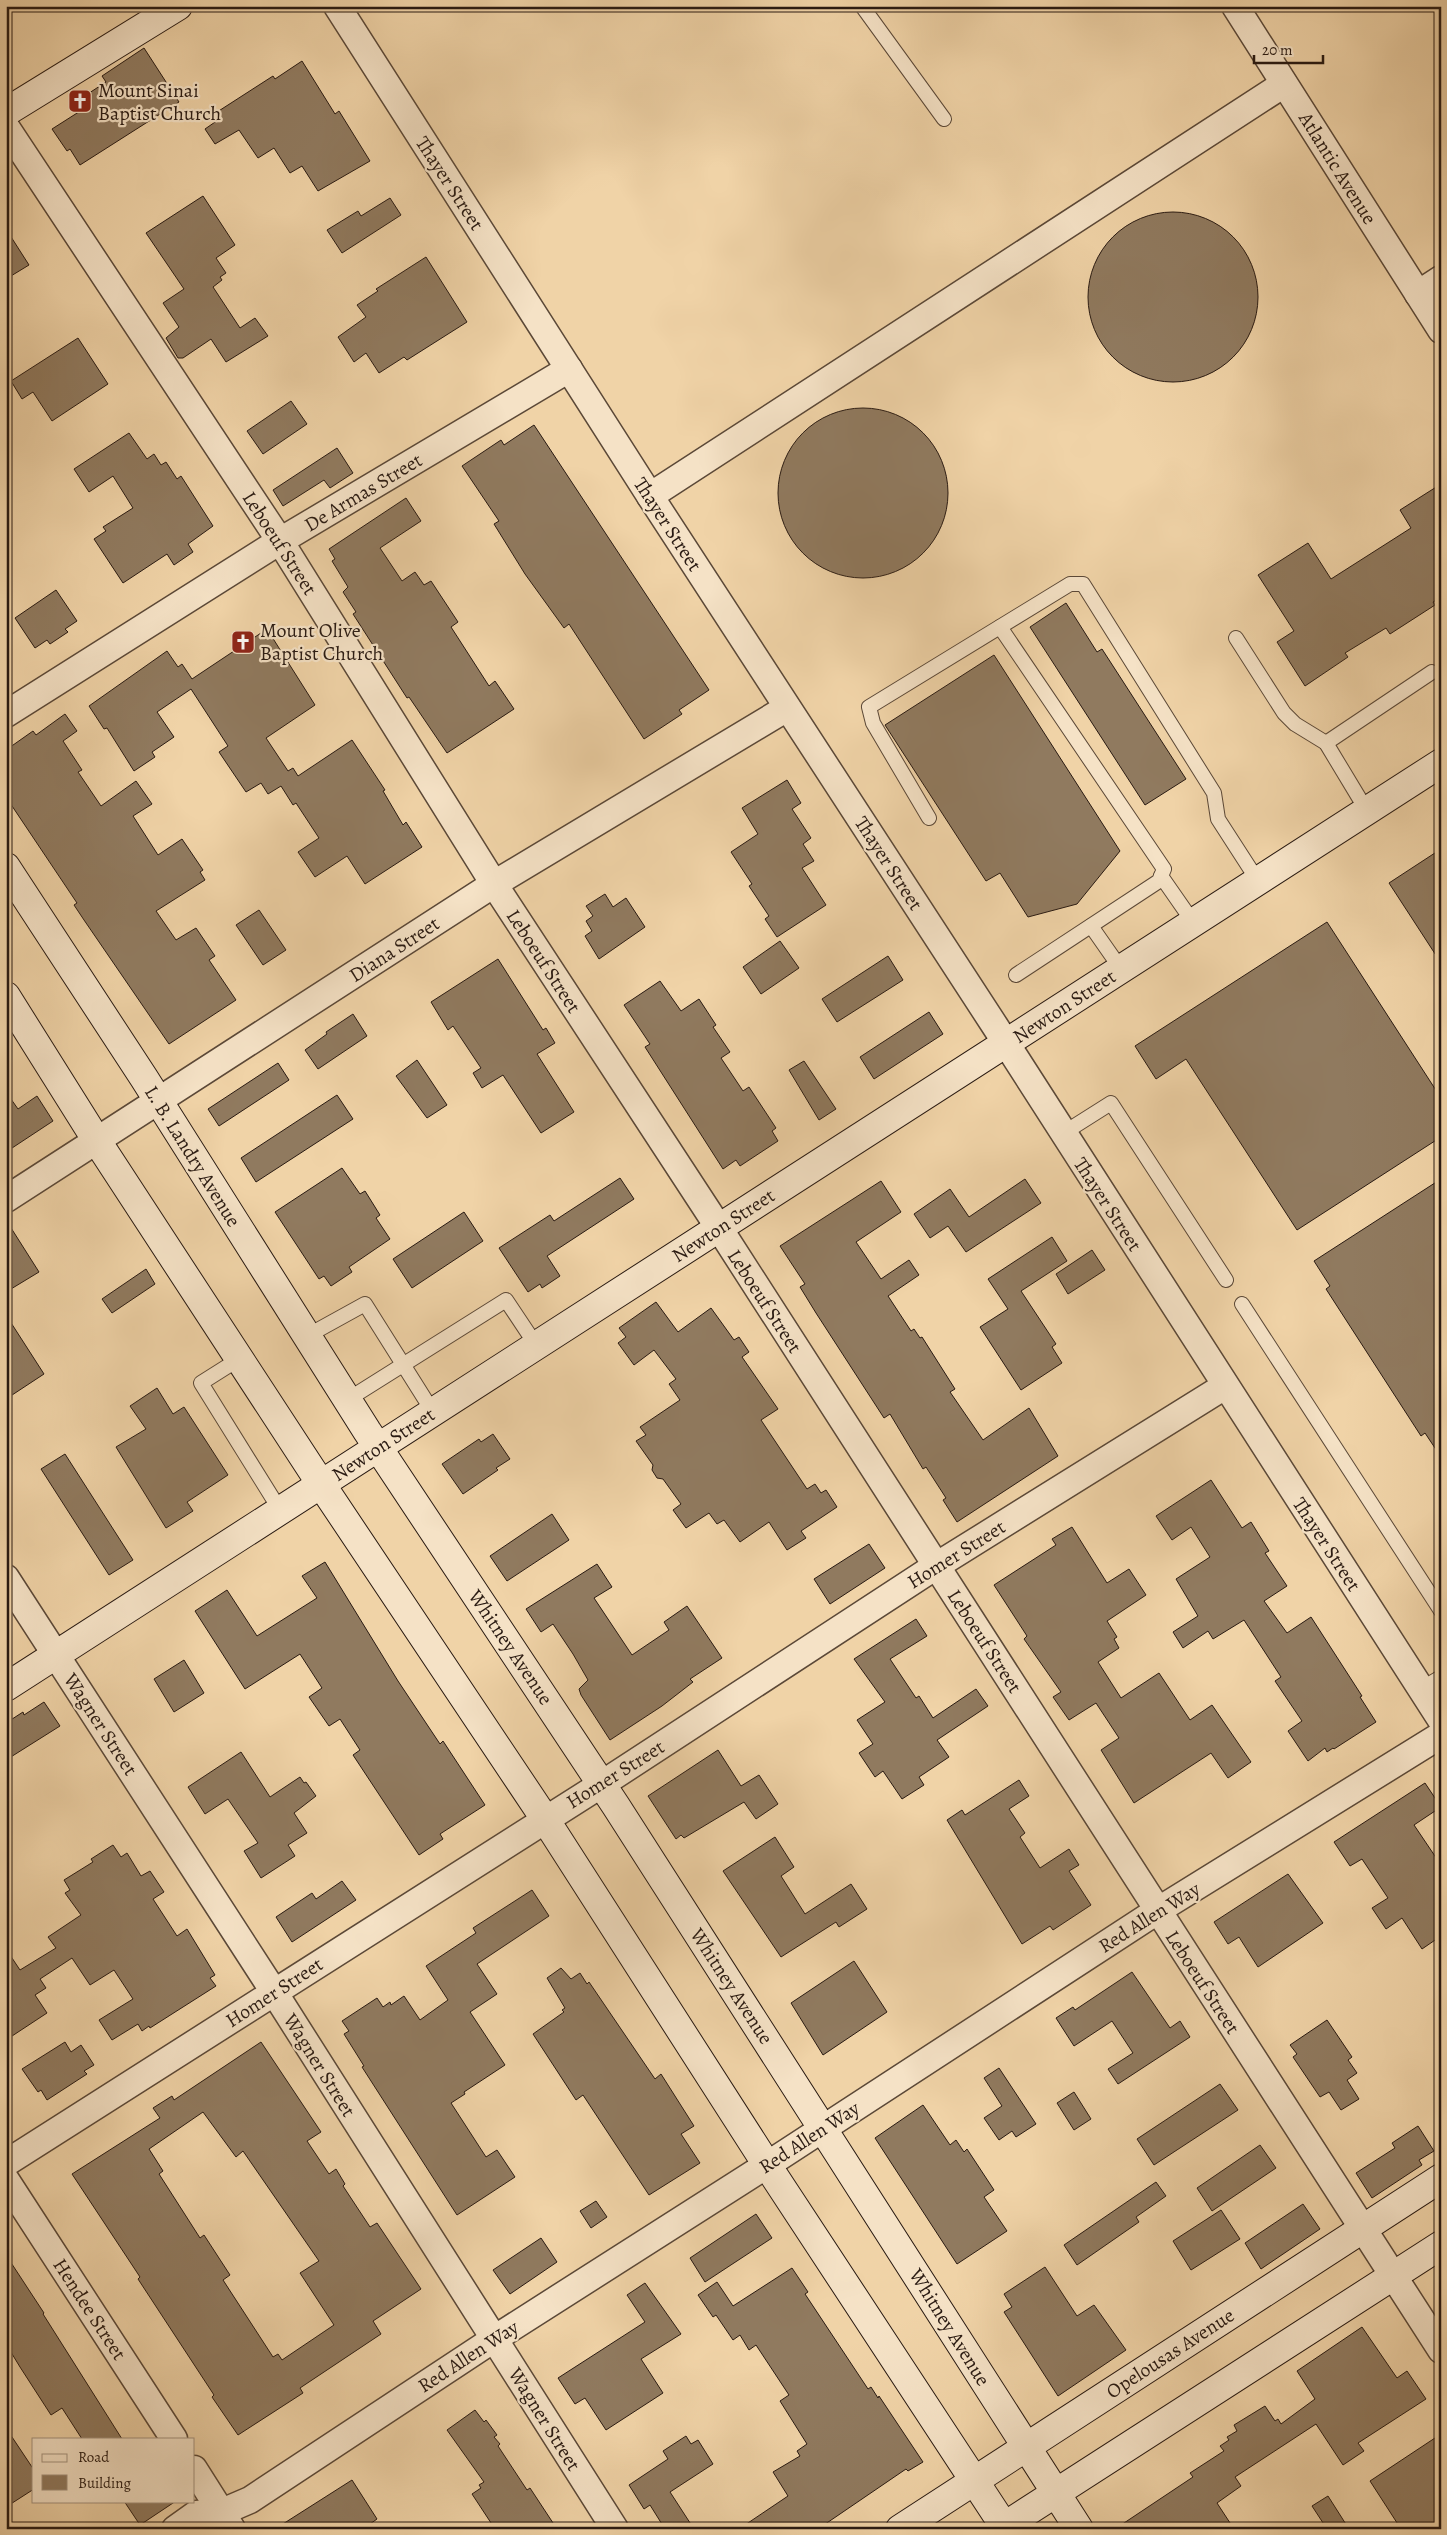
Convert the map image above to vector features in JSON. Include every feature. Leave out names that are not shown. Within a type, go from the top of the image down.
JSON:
[{"type":"street","points":[[6,112],[178,6]]},
{"type":"street","name":"Thayer Street","points":[[337,6],[650,496],[1225,1386],[1431,1683],[1441,1720]]},
{"type":"street","name":"Atlantic Avenue","points":[[1235,6],[1441,330]]},
{"type":"street","points":[[650,496],[1284,84]]},
{"type":"street","name":"Leboeuf Street","points":[[6,127],[280,541],[494,884],[719,1228],[1441,2350]]},
{"type":"street","points":[[1418,294],[1441,279]]},
{"type":"street","name":"De Armas Street","points":[[6,714],[280,541],[569,369]]},
{"type":"street","name":"Diana Street","points":[[6,1199],[494,884],[787,708]]},
{"type":"street","name":"Newton Street","points":[[6,1687],[1441,763]]},
{"type":"street","name":"L. B. Landry Avenue","points":[[6,867],[159,1101],[378,1448]]},
{"type":"street","points":[[6,996],[97,1141],[239,1359],[545,1819],[767,2166],[1003,2528],[1055,2492],[1441,2245]]},
{"type":"street","name":"Homer Street","points":[[6,2163],[602,1784],[936,1566],[1225,1386]]},
{"type":"street","name":"Whitney Avenue","points":[[378,1448],[602,1784],[1079,2529]]},
{"type":"street","name":"Wagner Street","points":[[6,1578],[274,1992],[615,2529]]},
{"type":"street","name":"Red Allen Way","points":[[174,2529],[196,2514],[227,2521],[250,2500],[494,2339],[767,2166],[823,2127],[1157,1911],[1441,1734]]},
{"type":"street","name":"Opelousas Avenue","points":[[900,2529],[1441,2178]]},
{"type":"street","name":"Hendee Street","points":[[6,2180],[173,2438]]},
{"type":"street","points":[[195,2471],[227,2521]]},
{"type":"lane","points":[[862,6],[944,119]]},
{"type":"lane","points":[[929,818],[873,723],[869,707],[1070,584],[1083,584],[1214,793],[1218,819],[1258,881]]},
{"type":"lane","points":[[1000,627],[1164,869],[1159,881],[1016,975]]},
{"type":"lane","points":[[1236,638],[1284,713],[1295,724],[1326,743],[1367,811]]},
{"type":"lane","points":[[1326,743],[1432,672]]},
{"type":"lane","points":[[1161,876],[1193,922]]},
{"type":"lane","points":[[1091,926],[1120,969]]},
{"type":"lane","points":[[1062,1134],[1112,1103],[1226,1280]]},
{"type":"lane","points":[[347,1400],[506,1300],[536,1345]]},
{"type":"lane","points":[[307,1336],[365,1304],[433,1412]]},
{"type":"lane","points":[[1242,1304],[1441,1611]]},
{"type":"lane","points":[[239,1359],[201,1383],[280,1510]]},
{"type":"building","points":[[144,48],[179,102],[80,165],[70,149],[67,151],[52,129],[85,108],[80,99],[106,82],[102,76]]},
{"type":"building","points":[[302,61],[335,114],[339,111],[370,161],[318,191],[302,166],[290,173],[274,148],[258,158],[239,130],[215,144],[205,129],[218,120],[214,114],[273,76],[275,79]]},
{"type":"building","points":[[203,196],[235,245],[216,258],[226,273],[220,277],[222,280],[213,287],[240,328],[255,318],[268,336],[226,362],[211,339],[183,358],[178,358],[166,338],[179,327],[163,303],[184,289],[146,233]]},
{"type":"building","points":[[390,198],[401,215],[342,253],[327,230],[358,211],[361,216]]},
{"type":"building","points":[[1173,212],[1198,216],[1213,222],[1227,231],[1239,243],[1248,257],[1254,272],[1258,297],[1254,322],[1248,337],[1239,351],[1227,363],[1213,372],[1198,378],[1173,382],[1148,378],[1133,372],[1119,363],[1107,351],[1098,337],[1092,322],[1088,297],[1092,272],[1098,257],[1107,243],[1119,231],[1133,222],[1148,216]]},
{"type":"building","points":[[6,229],[29,265],[6,279]]},
{"type":"building","points":[[426,257],[467,322],[407,360],[404,357],[379,373],[366,353],[354,362],[338,337],[366,317],[357,305],[378,291],[376,289]]},
{"type":"building","points":[[78,338],[108,384],[52,421],[33,392],[22,399],[11,381]]},
{"type":"building","points":[[291,401],[307,424],[263,454],[247,431]]},
{"type":"building","points":[[855,408],[871,408],[896,414],[917,427],[929,439],[942,460],[948,493],[942,526],[929,547],[917,559],[896,572],[871,578],[855,578],[830,572],[809,559],[797,547],[784,526],[778,501],[778,485],[784,460],[797,439],[809,427],[830,414]]},
{"type":"building","points":[[534,425],[709,690],[679,710],[682,714],[644,739],[569,624],[564,628],[525,574],[494,524],[499,521],[462,466],[501,440],[504,445]]},
{"type":"building","points":[[129,433],[147,459],[154,454],[161,465],[166,462],[177,479],[181,476],[213,526],[188,544],[193,552],[174,565],[167,554],[123,583],[94,539],[106,531],[103,527],[133,508],[113,476],[89,492],[74,469]]},
{"type":"building","points":[[337,448],[353,473],[330,488],[324,480],[283,506],[273,490]]},
{"type":"building","points":[[1441,484],[1441,597],[1433,602],[1435,605],[1390,634],[1386,628],[1345,653],[1348,657],[1305,686],[1277,642],[1294,631],[1258,575],[1308,543],[1331,579],[1411,528],[1400,510]]},
{"type":"building","points":[[406,498],[421,521],[380,548],[402,581],[415,572],[424,585],[431,581],[458,622],[451,627],[489,686],[495,681],[514,709],[447,753],[409,697],[407,698],[353,614],[356,612],[343,592],[348,587],[332,561],[335,559],[329,549]]},
{"type":"building","points":[[56,590],[77,621],[65,629],[68,632],[50,644],[47,640],[35,648],[15,618]]},
{"type":"building","points":[[1066,603],[1097,652],[1102,649],[1186,779],[1145,805],[1030,627]]},
{"type":"building","points":[[267,629],[315,705],[266,738],[288,771],[293,768],[298,776],[352,740],[385,790],[383,791],[403,825],[406,822],[422,847],[365,884],[347,856],[315,877],[298,852],[319,838],[296,803],[293,805],[281,786],[268,794],[261,783],[246,792],[219,752],[228,746],[191,689],[157,712],[174,737],[152,752],[155,757],[134,771],[107,728],[104,729],[89,706],[167,651],[178,667],[182,664],[192,679]]},
{"type":"building","points":[[994,655],[1120,851],[1077,904],[1028,917],[1000,873],[986,881],[885,725]]},
{"type":"building","points":[[65,714],[77,731],[63,741],[82,770],[78,772],[101,806],[136,781],[152,804],[133,816],[158,855],[182,839],[203,870],[200,872],[205,880],[156,911],[176,940],[196,928],[215,956],[209,960],[236,1000],[169,1044],[74,905],[77,903],[6,797],[6,750],[33,731],[36,735]]},
{"type":"building","points":[[787,780],[801,803],[792,809],[811,838],[803,844],[814,861],[802,868],[826,905],[777,937],[765,919],[769,916],[749,886],[752,884],[731,852],[758,834],[742,808]]},
{"type":"building","points":[[1441,849],[1441,963],[1389,883]]},
{"type":"building","points":[[605,894],[613,907],[626,898],[645,927],[599,959],[585,936],[592,931],[586,921],[593,916],[586,906]]},
{"type":"building","points":[[259,910],[286,950],[263,965],[236,925]]},
{"type":"building","points":[[1327,922],[1441,1098],[1441,1137],[1297,1230],[1186,1059],[1156,1079],[1135,1046]]},
{"type":"building","points":[[780,941],[799,968],[761,994],[743,967]]},
{"type":"building","points":[[888,956],[903,980],[837,1022],[822,999]]},
{"type":"building","points":[[498,959],[543,1030],[546,1028],[555,1043],[537,1054],[574,1112],[541,1133],[503,1075],[482,1088],[473,1073],[481,1068],[453,1026],[448,1030],[431,1002]]},
{"type":"building","points":[[660,981],[681,1011],[699,999],[716,1025],[713,1027],[730,1052],[721,1058],[743,1091],[749,1087],[776,1128],[772,1131],[778,1141],[740,1166],[736,1160],[723,1169],[645,1047],[650,1044],[624,1005]]},
{"type":"building","points":[[929,1012],[943,1034],[874,1079],[860,1057]]},
{"type":"building","points":[[353,1014],[367,1036],[318,1069],[305,1050],[327,1034],[326,1032]]},
{"type":"building","points":[[417,1060],[447,1105],[427,1118],[396,1076]]},
{"type":"building","points":[[804,1061],[836,1109],[819,1120],[789,1070]]},
{"type":"building","points":[[278,1063],[289,1080],[219,1126],[208,1109]]},
{"type":"building","points":[[6,1092],[18,1109],[37,1096],[53,1121],[6,1152]]},
{"type":"building","points":[[337,1095],[353,1119],[256,1182],[241,1158]]},
{"type":"building","points":[[342,1168],[360,1194],[365,1191],[380,1215],[376,1218],[390,1239],[349,1267],[352,1272],[331,1286],[324,1276],[319,1279],[275,1212]]},
{"type":"building","points":[[620,1178],[634,1199],[547,1256],[560,1276],[542,1288],[540,1284],[528,1292],[499,1248],[550,1215],[554,1221]]},
{"type":"building","points":[[1025,1179],[1041,1203],[966,1252],[948,1226],[930,1238],[914,1214],[950,1189],[969,1217]]},
{"type":"building","points":[[1441,1179],[1441,1457],[1425,1433],[1421,1436],[1326,1289],[1330,1286],[1314,1261]]},
{"type":"building","points":[[881,1181],[901,1212],[856,1242],[881,1279],[909,1260],[919,1275],[888,1296],[911,1331],[914,1329],[920,1338],[922,1337],[955,1389],[950,1392],[983,1440],[1029,1408],[1058,1456],[957,1522],[943,1500],[946,1498],[926,1467],[923,1469],[890,1414],[884,1418],[816,1313],[800,1287],[805,1284],[780,1246]]},
{"type":"building","points":[[464,1212],[483,1241],[412,1288],[393,1259]]},
{"type":"building","points":[[6,1220],[39,1272],[6,1292]]},
{"type":"building","points":[[1052,1237],[1067,1261],[1021,1291],[1056,1344],[1052,1347],[1062,1363],[1021,1390],[980,1327],[1008,1309],[988,1279]]},
{"type":"building","points":[[1092,1250],[1105,1270],[1068,1294],[1056,1274]]},
{"type":"building","points":[[146,1269],[155,1284],[112,1313],[102,1299]]},
{"type":"building","points":[[656,1302],[678,1332],[711,1308],[734,1340],[739,1337],[749,1352],[742,1357],[778,1409],[761,1420],[807,1489],[815,1484],[821,1493],[826,1490],[837,1507],[801,1531],[806,1538],[787,1550],[769,1522],[740,1542],[724,1520],[717,1524],[709,1513],[686,1528],[673,1510],[681,1504],[663,1479],[657,1478],[652,1470],[653,1465],[636,1441],[646,1435],[640,1427],[680,1400],[669,1384],[676,1379],[654,1350],[634,1365],[618,1343],[626,1337],[619,1328]]},
{"type":"building","points":[[6,1315],[44,1374],[6,1399]]},
{"type":"building","points":[[157,1388],[173,1414],[184,1407],[228,1475],[187,1502],[193,1511],[166,1528],[116,1447],[146,1429],[130,1406]]},
{"type":"building","points":[[493,1434],[510,1459],[496,1468],[498,1470],[463,1494],[442,1464],[479,1439],[481,1442]]},
{"type":"building","points":[[65,1454],[133,1560],[109,1575],[41,1469]]},
{"type":"building","points":[[1211,1480],[1242,1528],[1251,1522],[1269,1551],[1265,1553],[1287,1586],[1264,1601],[1287,1633],[1311,1617],[1362,1696],[1360,1697],[1376,1722],[1334,1749],[1327,1752],[1325,1748],[1308,1761],[1288,1731],[1302,1721],[1275,1681],[1281,1677],[1244,1620],[1213,1639],[1208,1631],[1183,1648],[1173,1632],[1198,1616],[1176,1579],[1210,1557],[1191,1527],[1172,1540],[1156,1516]]},
{"type":"building","points":[[552,1514],[569,1540],[507,1581],[490,1556]]},
{"type":"building","points":[[1072,1527],[1107,1583],[1129,1569],[1146,1595],[1107,1621],[1117,1637],[1114,1639],[1119,1648],[1098,1662],[1121,1698],[1159,1673],[1190,1720],[1212,1705],[1251,1762],[1228,1778],[1211,1753],[1134,1803],[1101,1750],[1119,1738],[1096,1703],[1069,1720],[1053,1697],[1061,1692],[1024,1639],[1027,1636],[994,1585],[1056,1545],[1052,1539]]},
{"type":"building","points":[[869,1544],[885,1568],[830,1604],[814,1579]]},
{"type":"building","points":[[325,1562],[398,1681],[440,1744],[443,1741],[485,1805],[440,1834],[443,1839],[419,1855],[353,1755],[360,1750],[340,1719],[329,1726],[309,1697],[322,1688],[300,1654],[245,1689],[195,1611],[227,1590],[257,1636],[317,1598],[302,1576]]},
{"type":"building","points":[[597,1564],[612,1587],[594,1598],[632,1655],[669,1630],[664,1622],[687,1606],[722,1658],[690,1679],[693,1682],[662,1706],[610,1740],[581,1695],[579,1689],[588,1680],[573,1654],[553,1624],[541,1632],[526,1609]]},
{"type":"building","points":[[916,1619],[927,1636],[890,1659],[916,1698],[919,1696],[933,1718],[976,1689],[988,1706],[937,1740],[949,1757],[919,1777],[924,1785],[902,1799],[883,1771],[875,1777],[859,1753],[873,1744],[857,1720],[885,1702],[854,1659]]},
{"type":"building","points":[[184,1660],[204,1693],[174,1712],[154,1679]]},
{"type":"building","points":[[44,1702],[60,1726],[6,1760],[6,1723],[23,1712],[24,1715]]},
{"type":"building","points":[[718,1750],[741,1786],[759,1775],[778,1804],[756,1819],[744,1802],[684,1838],[681,1835],[676,1839],[648,1796]]},
{"type":"building","points":[[241,1752],[270,1797],[300,1777],[316,1796],[294,1813],[307,1833],[288,1845],[295,1856],[261,1878],[244,1851],[258,1843],[228,1799],[205,1814],[188,1787]]},
{"type":"building","points":[[1019,1780],[1029,1796],[1009,1809],[1025,1833],[1020,1837],[1040,1868],[1069,1849],[1079,1865],[1069,1871],[1091,1905],[1053,1930],[1050,1926],[1022,1944],[947,1820],[962,1810],[965,1815]]},
{"type":"building","points":[[1425,1783],[1441,1807],[1414,1825],[1441,1865],[1441,1936],[1422,1949],[1402,1918],[1386,1929],[1372,1908],[1388,1898],[1362,1859],[1350,1866],[1334,1842]]},
{"type":"building","points":[[775,1837],[794,1867],[781,1876],[805,1914],[851,1884],[867,1909],[839,1927],[836,1922],[781,1957],[723,1871]]},
{"type":"building","points":[[113,1845],[121,1857],[127,1853],[141,1876],[150,1871],[164,1892],[153,1899],[177,1936],[187,1929],[215,1975],[210,1978],[216,1986],[150,2028],[149,2026],[142,2031],[138,2024],[112,2040],[99,2020],[133,1999],[114,1970],[90,1985],[72,1958],[40,1979],[46,1988],[35,1995],[47,2013],[6,2040],[6,1949],[20,1970],[56,1948],[48,1937],[81,1915],[65,1893],[70,1890],[64,1880],[93,1862],[91,1859]]},
{"type":"building","points":[[1288,1874],[1323,1923],[1258,1967],[1239,1937],[1228,1944],[1214,1922]]},
{"type":"building","points":[[342,1881],[356,1900],[292,1942],[276,1917],[312,1893],[316,1899]]},
{"type":"building","points":[[532,1890],[549,1916],[477,1964],[497,1994],[470,2012],[505,2065],[464,2092],[465,2094],[451,2103],[486,2157],[497,2150],[515,2177],[457,2215],[362,2067],[364,2066],[344,2034],[349,2031],[342,2021],[377,1998],[383,2007],[390,2002],[391,2005],[404,1996],[420,2020],[448,2000],[426,1966],[476,1933],[473,1928]]},
{"type":"building","points":[[854,1961],[887,2012],[823,2055],[791,2003]]},
{"type":"building","points":[[561,1968],[571,1979],[580,1973],[587,1984],[589,1982],[655,2079],[661,2074],[694,2126],[681,2134],[700,2163],[649,2195],[583,2095],[576,2100],[533,2034],[564,2012],[562,2010],[565,2008],[547,1978]]},
{"type":"building","points":[[1132,1972],[1170,2028],[1180,2021],[1190,2037],[1118,2084],[1108,2069],[1133,2053],[1112,2021],[1074,2046],[1056,2018],[1073,2007],[1075,2010]]},
{"type":"building","points":[[1327,2020],[1352,2057],[1348,2060],[1357,2073],[1347,2080],[1359,2099],[1341,2110],[1329,2092],[1320,2097],[1293,2057],[1297,2054],[1290,2045]]},
{"type":"building","points":[[65,2042],[71,2052],[81,2045],[94,2065],[84,2071],[87,2074],[47,2100],[41,2090],[38,2092],[22,2069]]},
{"type":"building","points":[[261,2042],[321,2132],[307,2141],[329,2174],[336,2169],[345,2184],[343,2186],[370,2227],[377,2223],[421,2289],[373,2321],[381,2334],[300,2388],[303,2393],[238,2435],[138,2279],[140,2277],[72,2174],[160,2118],[153,2108],[172,2096],[174,2100]],"holes":[[[203,2112],[236,2157],[243,2151],[319,2261],[300,2273],[334,2325],[282,2360],[278,2354],[273,2357],[223,2280],[230,2275],[204,2235],[200,2238],[159,2174],[163,2171],[149,2149]]]},
{"type":"building","points":[[999,2068],[1036,2124],[1016,2137],[1012,2131],[999,2140],[984,2118],[1002,2106],[984,2078]]},
{"type":"building","points":[[1220,2084],[1238,2110],[1154,2165],[1137,2139]]},
{"type":"building","points":[[1074,2092],[1091,2119],[1074,2130],[1057,2103]]},
{"type":"building","points":[[923,2105],[950,2145],[956,2140],[964,2152],[967,2149],[994,2190],[984,2197],[1007,2231],[957,2264],[875,2138]]},
{"type":"building","points":[[1418,2126],[1434,2151],[1419,2160],[1422,2165],[1372,2198],[1356,2173],[1395,2148],[1392,2143]]},
{"type":"building","points":[[1260,2145],[1276,2168],[1212,2211],[1197,2188]]},
{"type":"building","points":[[1156,2182],[1166,2196],[1136,2217],[1139,2222],[1077,2265],[1064,2245]]},
{"type":"building","points":[[596,2201],[607,2217],[591,2228],[580,2211]]},
{"type":"building","points":[[1303,2204],[1320,2229],[1261,2269],[1245,2243]]},
{"type":"building","points":[[1221,2210],[1240,2239],[1191,2270],[1173,2241]]},
{"type":"building","points":[[756,2214],[772,2238],[705,2282],[690,2258]]},
{"type":"building","points":[[541,2238],[557,2262],[510,2294],[493,2270]]},
{"type":"building","points":[[6,2255],[121,2438],[81,2438],[62,2408],[51,2415],[6,2344]]},
{"type":"building","points":[[1045,2267],[1077,2316],[1094,2305],[1126,2350],[1058,2396],[1004,2312],[1012,2307],[1004,2294]]},
{"type":"building","points":[[792,2268],[808,2292],[805,2294],[868,2389],[871,2387],[878,2398],[879,2396],[923,2462],[908,2471],[906,2469],[818,2529],[739,2529],[788,2496],[773,2472],[800,2456],[797,2451],[807,2444],[780,2401],[789,2395],[756,2345],[749,2350],[740,2335],[733,2340],[716,2315],[713,2317],[698,2295],[717,2282],[733,2306]]},
{"type":"building","points":[[645,2283],[681,2334],[641,2359],[663,2393],[606,2430],[585,2398],[575,2404],[558,2378],[645,2322],[627,2295]]},
{"type":"building","points":[[1362,2327],[1397,2378],[1407,2371],[1426,2399],[1358,2443],[1364,2451],[1343,2465],[1316,2424],[1235,2477],[1241,2486],[1217,2503],[1234,2529],[1115,2529],[1193,2477],[1190,2473],[1224,2451],[1220,2446],[1229,2440],[1227,2437],[1237,2431],[1234,2425],[1265,2406],[1275,2421],[1278,2419],[1281,2424],[1315,2399],[1297,2371]]},
{"type":"building","points":[[475,2410],[484,2422],[486,2420],[497,2435],[494,2437],[500,2444],[498,2446],[527,2490],[530,2488],[557,2529],[495,2529],[472,2494],[481,2488],[479,2485],[484,2482],[447,2430]]},
{"type":"building","points":[[6,2428],[32,2467],[32,2490],[6,2507]]},
{"type":"building","points":[[1441,2434],[1441,2529],[1401,2529],[1370,2481]]},
{"type":"building","points":[[686,2436],[691,2444],[698,2440],[713,2464],[670,2492],[694,2529],[665,2529],[650,2505],[644,2509],[629,2485],[668,2459],[663,2451]]},
{"type":"building","points":[[352,2480],[377,2519],[363,2529],[275,2529]]},
{"type":"building","points":[[1328,2496],[1349,2529],[1327,2529],[1312,2506]]},
{"type":"building","points":[[125,2502],[174,2502],[140,2525]]},
{"type":"place","name":"Mount Sinai Baptist Church","points":[[80,101]]},
{"type":"place","name":"Mount Olive Baptist Church","points":[[243,642]]}]
